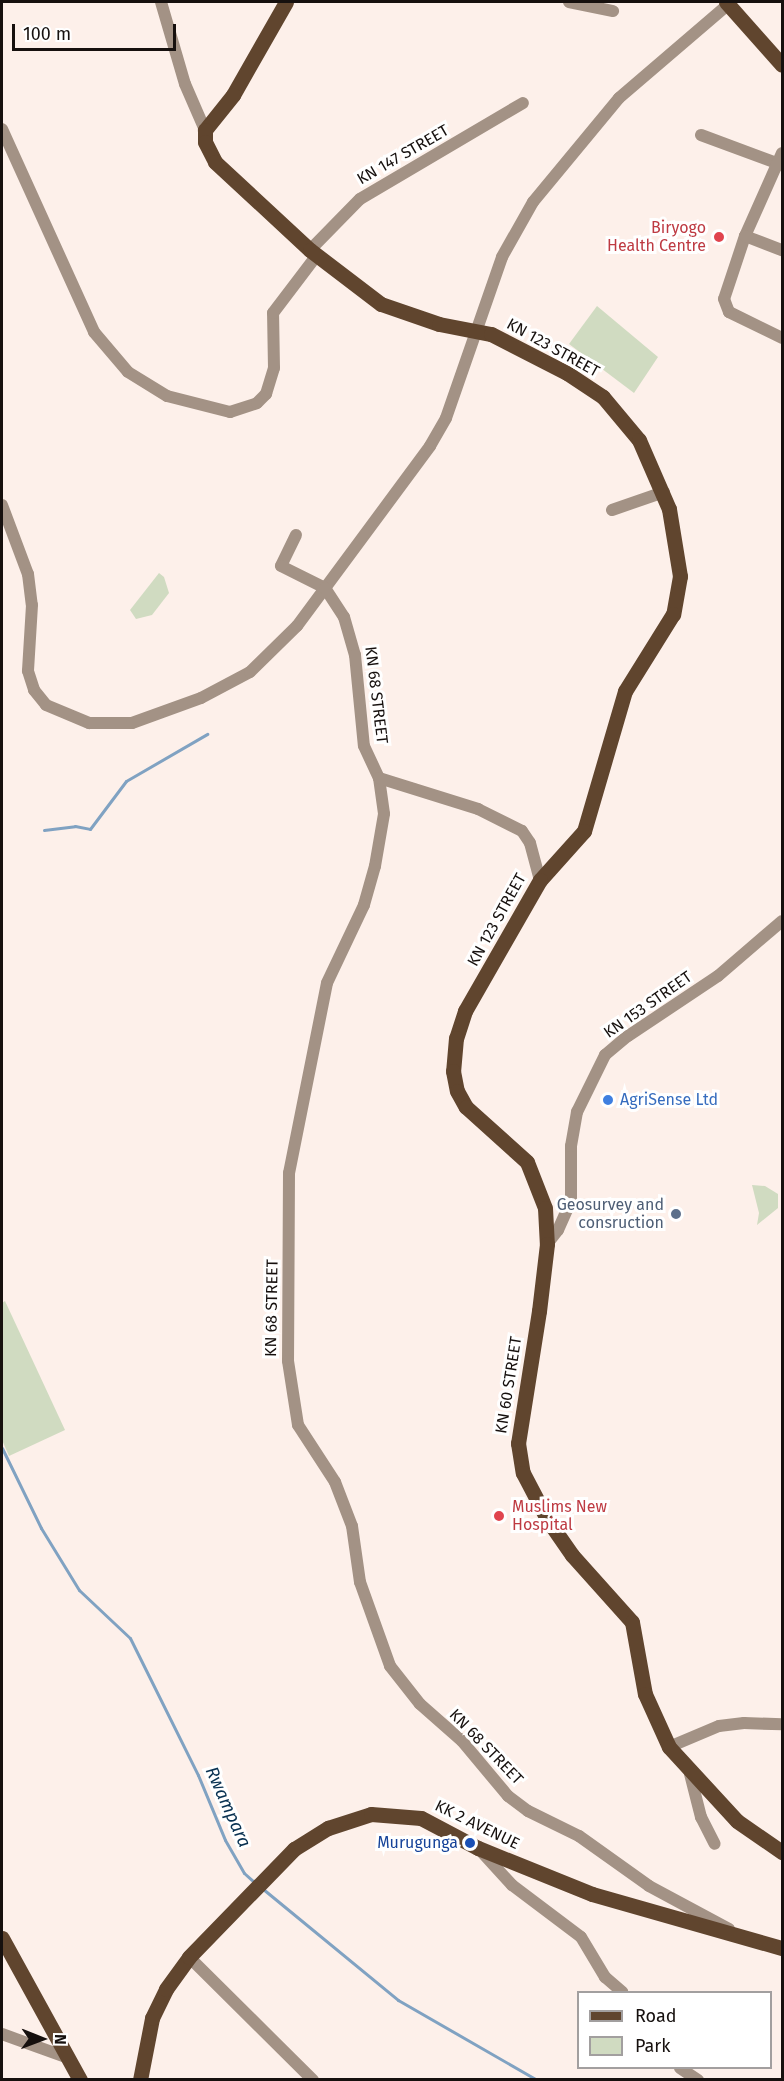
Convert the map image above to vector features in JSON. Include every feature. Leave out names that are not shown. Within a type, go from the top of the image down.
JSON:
[{"type":"main road","points":[[206,130],[233,95],[286,2]]},
{"type":"main road","points":[[728,3],[783,65]]},
{"type":"main road","name":"KN 123 STREET","points":[[206,130],[205,142],[215,162],[314,253],[381,304],[439,324],[477,330],[567,373],[613,406],[639,440],[664,492],[680,576],[673,614],[625,691],[584,831],[540,880],[465,1011],[456,1038],[453,1071],[460,1100],[498,1135]]},
{"type":"main road","name":"KN 60 STREET","points":[[498,1135],[535,1174],[545,1208],[547,1244],[519,1458],[547,1519],[566,1546],[632,1622],[647,1702],[669,1747],[737,1821],[783,1852]]},
{"type":"main road","name":"KK 2 AVENUE","points":[[140,2079],[152,2018],[166,1989],[189,1957],[229,1911],[248,1898],[285,1856],[328,1828],[372,1814],[421,1818],[478,1848],[592,1894],[783,1948]]},
{"type":"main road","points":[[2,1938],[66,2057],[74,2077]]},
{"type":"street","points":[[161,2],[181,73],[206,130]]},
{"type":"street","points":[[570,2],[613,11]]},
{"type":"street","points":[[2,505],[28,574],[32,605],[28,671],[34,690],[46,705],[82,722],[132,723],[229,685],[278,648],[430,446],[446,418],[502,256],[533,202],[619,98],[728,3]]},
{"type":"street","name":"KN 147 STREET","points":[[2,129],[94,332],[128,372],[167,396],[230,412],[257,403],[266,394],[274,368],[273,313],[314,253],[360,199],[524,102]]},
{"type":"street","points":[[701,135],[781,160],[745,236],[725,306],[783,338]]},
{"type":"street","points":[[745,236],[783,250]]},
{"type":"street","points":[[612,510],[664,492]]},
{"type":"street","points":[[296,535],[281,562],[282,570],[325,588]]},
{"type":"street","name":"KN 68 STREET","points":[[325,588],[344,617],[350,636],[360,728],[370,763],[379,778],[384,814],[375,866],[364,905],[327,983],[289,1173],[288,1361],[291,1400],[298,1425],[335,1482],[352,1526],[360,1582],[390,1666],[420,1704],[462,1741],[508,1796],[528,1810],[579,1836],[649,1886],[746,1938]]},
{"type":"street","points":[[379,778],[478,809],[512,825],[530,843],[540,880]]},
{"type":"street","name":"KN 153 STREET","points":[[547,1244],[558,1230],[571,1201],[571,1146],[577,1112],[605,1055],[628,1035],[717,976],[783,921]]},
{"type":"street","points":[[669,1747],[719,1726],[744,1723],[783,1724]]},
{"type":"street","points":[[689,1770],[701,1817],[715,1844]]},
{"type":"street","points":[[478,1848],[512,1885],[581,1937],[605,1977],[621,1991]]},
{"type":"street","points":[[189,1957],[313,2079]]},
{"type":"street","points":[[2,2034],[66,2057]]},
{"type":"street","points":[[683,2069],[698,2079]]},
{"type":"green space","points":[[597,306],[658,357],[634,393],[569,344]]},
{"type":"green space","points":[[159,573],[164,577],[169,593],[152,615],[136,619],[130,610]]},
{"type":"green space","points":[[752,1185],[765,1186],[778,1194],[778,1208],[757,1225],[759,1213]]},
{"type":"green space","points":[[5,1301],[65,1430],[9,1456],[2,1440],[2,1303]]},
{"type":"waterway","points":[[44,830],[75,826],[90,829],[126,781],[207,734]]},
{"type":"waterway","name":"Rwampara","points":[[2,1448],[41,1528],[79,1590],[130,1638],[198,1775],[225,1840],[244,1873],[255,1883]]},
{"type":"waterway","name":"Rwampara","points":[[263,1889],[398,2000],[537,2080]]},
{"type":"place","name":"Biryogo Health Centre","points":[[719,237]]},
{"type":"place","name":"AgriSense Ltd","points":[[608,1100]]},
{"type":"place","name":"Geosurvey and consruction","points":[[676,1214]]},
{"type":"place","name":"Muslims New Hospital","points":[[499,1516]]},
{"type":"place","name":"Murugunga","points":[[470,1843]]}]
